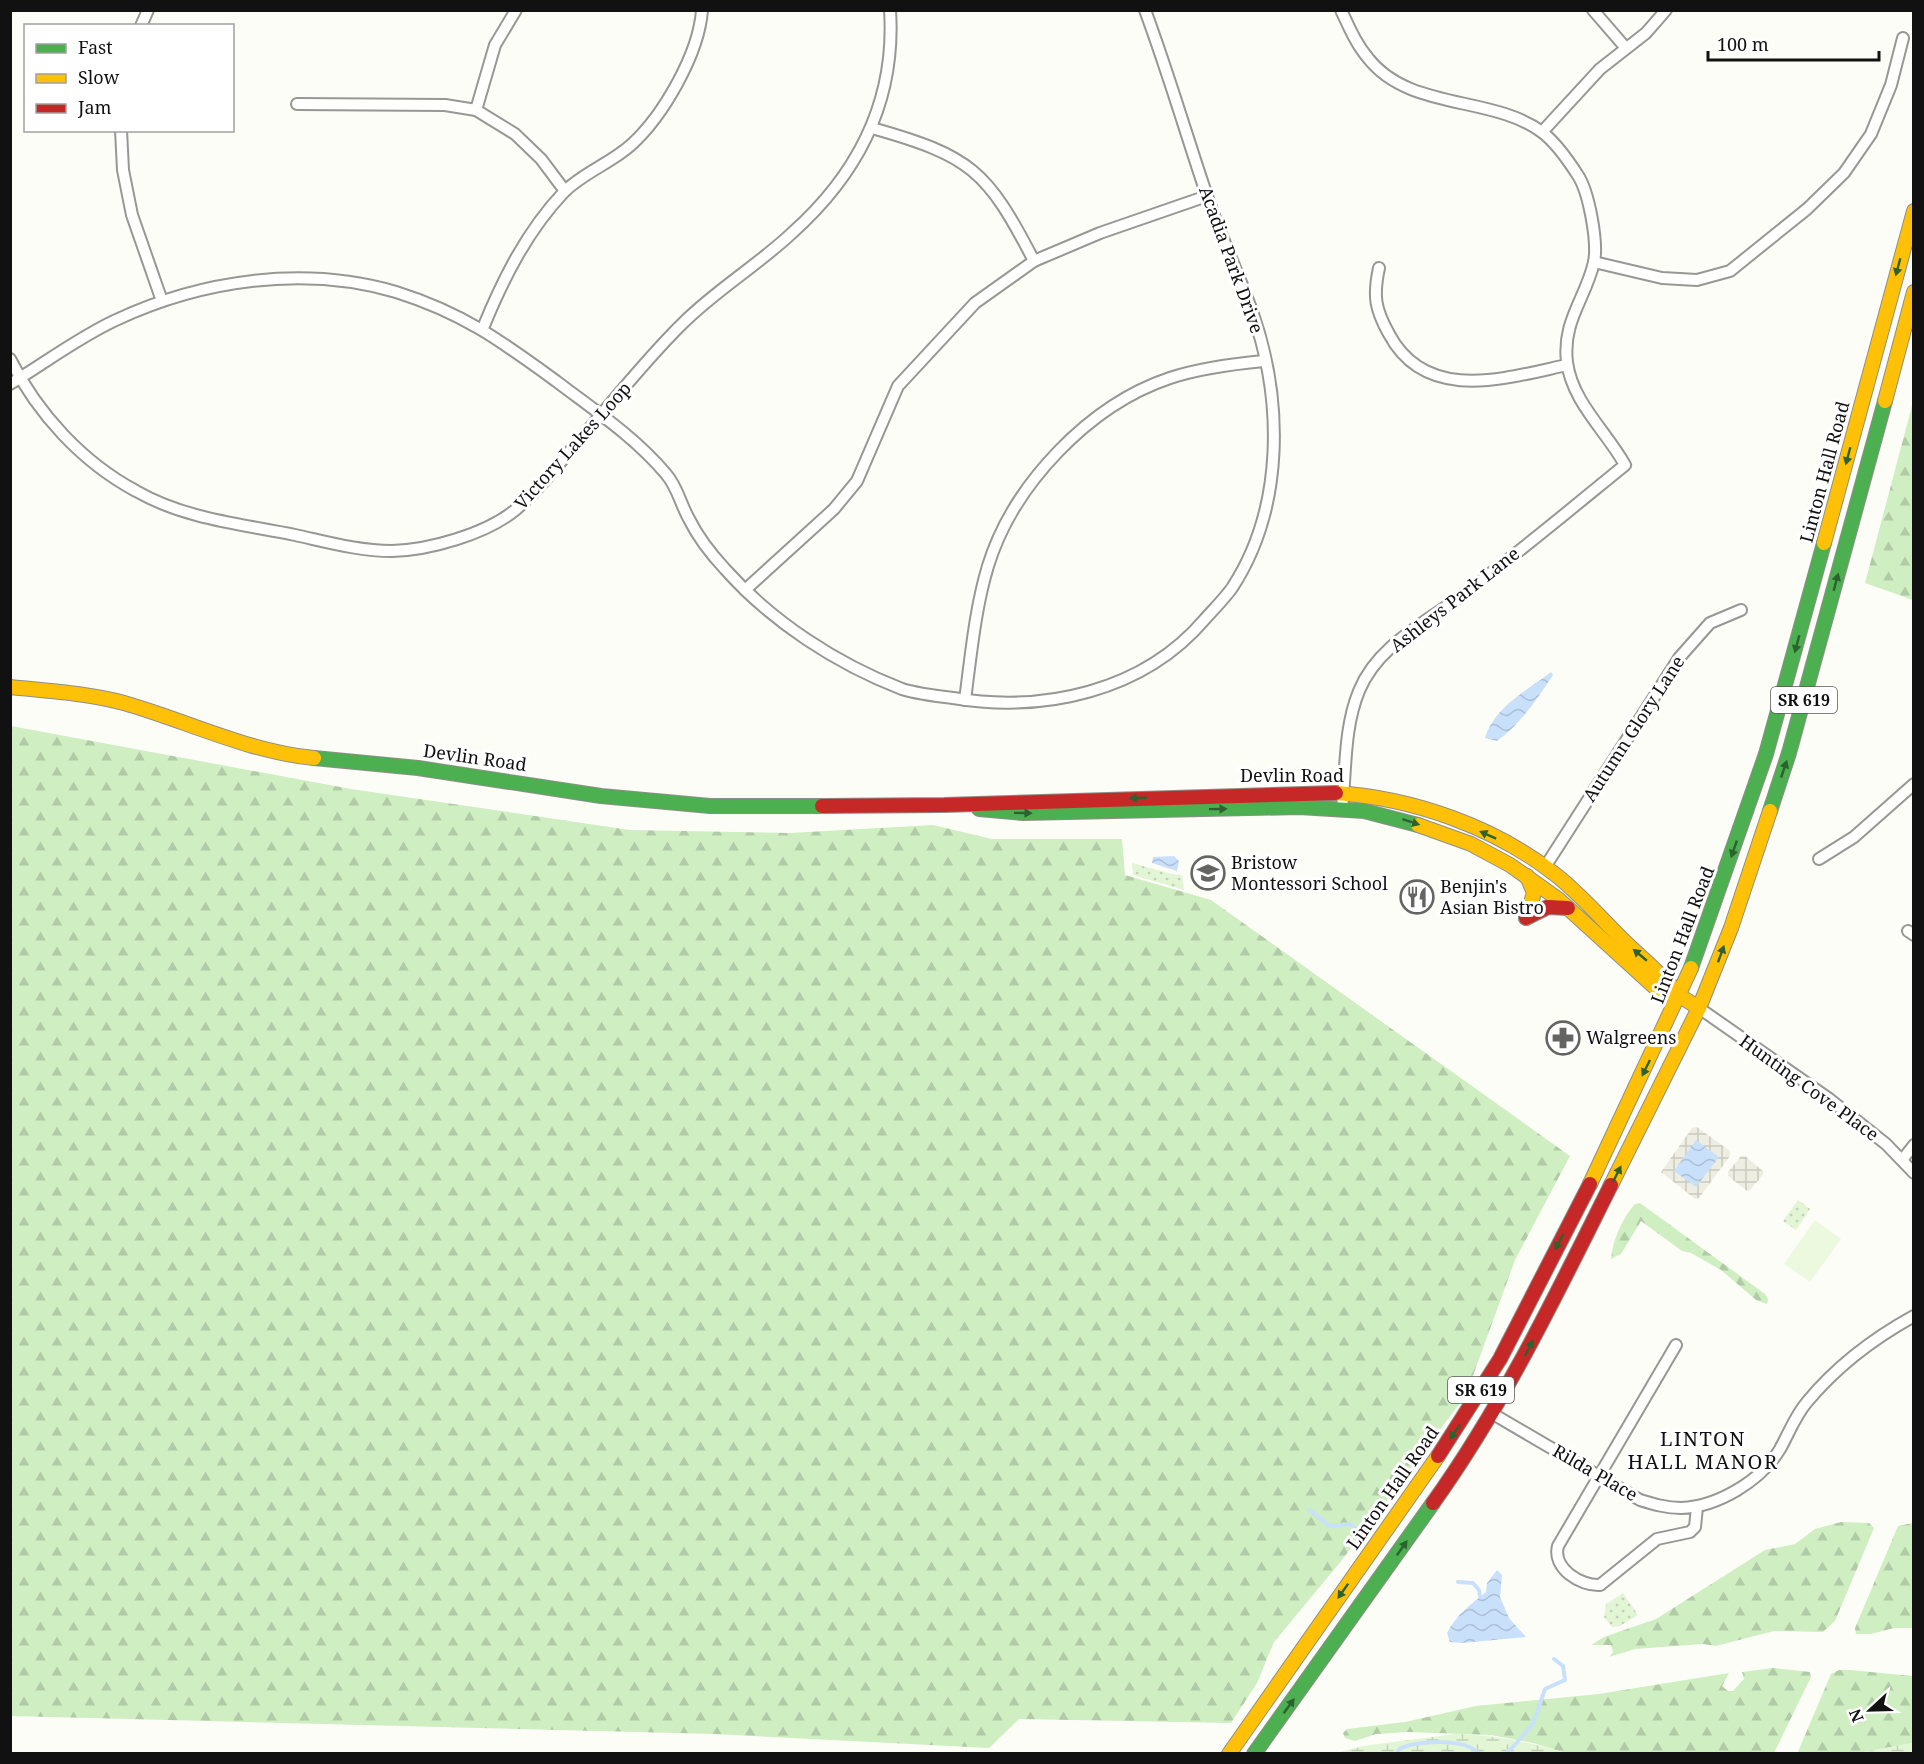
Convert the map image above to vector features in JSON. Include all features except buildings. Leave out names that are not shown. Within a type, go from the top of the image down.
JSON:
[{"type":"main road","name":"Linton Hall Road","points":[[1229,1754],[1463,1420],[1500,1359],[1595,1174],[1680,996],[1708,926],[1766,754],[1914,211]]},
{"type":"main road","name":"SR 619","points":[[1254,1754],[1446,1486],[1493,1414],[1527,1353],[1699,1008],[1731,927],[1789,753],[1914,292]]},
{"type":"main road","name":"Devlin Road","points":[[10,687],[86,695],[123,703],[238,741],[302,757],[479,775],[600,796],[710,806],[944,805],[990,801],[1343,793],[1397,802],[1450,819],[1502,841],[1545,867],[1664,975],[1680,996]]},
{"type":"main road","name":"Devlin Road","points":[[944,805],[1023,813],[1342,808],[1382,814],[1432,829],[1470,844],[1527,876],[1568,908],[1647,982],[1658,990],[1680,996],[1699,1008]]},
{"type":"main road","points":[[1527,876],[1534,893],[1526,918],[1548,906],[1568,908]]},
{"type":"street","points":[[142,24],[148,10]]},
{"type":"street","points":[[476,110],[495,45],[516,10]]},
{"type":"street","points":[[483,328],[503,280],[534,229],[565,191],[631,145],[656,117],[692,52],[702,10]]},
{"type":"street","name":"Victory Lakes Loop","points":[[10,359],[15,381],[73,445],[105,472],[136,492],[177,510],[345,547],[393,551],[441,544],[474,532],[513,512],[683,323],[793,233],[829,195],[859,153],[872,129],[888,73],[890,10]]},
{"type":"street","name":"Acadia Park Drive","points":[[15,381],[110,322],[162,300],[239,282],[297,279],[342,282],[392,291],[451,311],[483,328],[603,414],[670,477],[690,522],[707,549],[745,590],[798,632],[846,664],[908,691],[997,705],[1047,702],[1103,689],[1156,663],[1198,628],[1232,587],[1256,538],[1273,479],[1274,420],[1254,316],[1207,196],[1145,10]]},
{"type":"street","points":[[1341,10],[1368,60],[1390,77],[1420,92],[1518,120],[1542,132],[1579,176],[1593,228],[1594,262],[1571,321],[1567,364],[1508,377],[1464,381],[1444,380],[1417,367],[1392,340],[1378,313],[1374,290],[1379,268]]},
{"type":"street","points":[[1593,10],[1625,47]]},
{"type":"street","points":[[1542,132],[1579,90],[1625,47],[1646,33],[1666,10]]},
{"type":"street","points":[[1594,262],[1662,278],[1697,280],[1730,271],[1807,209],[1844,173],[1871,134],[1891,85],[1903,38]]},
{"type":"street","points":[[297,104],[445,105],[476,110],[515,134],[541,159],[565,191]]},
{"type":"street","points":[[872,129],[950,154],[976,172],[996,193],[1034,261]]},
{"type":"street","points":[[121,132],[123,170],[132,215],[162,300]]},
{"type":"street","points":[[745,590],[834,509],[857,481],[898,386],[975,303],[1034,261],[1100,232],[1207,196]]},
{"type":"street","points":[[965,700],[972,639],[989,565],[1012,511],[1042,469],[1075,434],[1123,401],[1168,379],[1218,366],[1264,361]]},
{"type":"street","name":"Ashleys Park Lane","points":[[1342,808],[1353,709],[1359,689],[1384,655],[1408,632],[1460,597],[1625,465],[1582,401],[1567,364]]},
{"type":"street","name":"Autumn Glory Lane","points":[[1545,867],[1690,644],[1710,623],[1742,610]]},
{"type":"street","points":[[1819,859],[1854,837],[1914,784]]},
{"type":"street","name":"Hunting Cove Place","points":[[1699,1008],[1828,1098],[1886,1144],[1914,1173]]},
{"type":"street","points":[[1902,1160],[1914,1145]]},
{"type":"street","name":"Rilda Place","points":[[1493,1414],[1640,1500],[1659,1506],[1696,1507],[1728,1494],[1764,1470],[1780,1449],[1798,1413],[1818,1389],[1854,1356],[1914,1316]]},
{"type":"street","points":[[1676,1345],[1556,1553],[1561,1567],[1588,1584],[1600,1585],[1657,1539],[1690,1532],[1695,1527],[1696,1507]]},
{"type":"green space","points":[[1913,402],[1914,600],[1865,583]]},
{"type":"green space","points":[[11,726],[351,789],[630,830],[790,833],[933,825],[992,839],[1122,839],[1125,875],[1211,900],[1570,1156],[1515,1260],[1466,1395],[1342,1560],[1274,1642],[1257,1683],[1231,1723],[1019,1719],[989,1748],[715,1734],[11,1716]]},
{"type":"green space","points":[[1132,863],[1182,875],[1184,890],[1133,875]]},
{"type":"green space","points":[[1798,1200],[1810,1209],[1796,1230],[1783,1221]]},
{"type":"green space","points":[[1640,1203],[1765,1294],[1768,1299],[1767,1304],[1756,1300],[1721,1270],[1691,1253],[1682,1251],[1641,1221],[1621,1254],[1611,1259],[1622,1223],[1635,1204]]},
{"type":"green space","points":[[1815,1220],[1841,1239],[1810,1282],[1784,1264]]},
{"type":"green space","points":[[1841,1522],[1869,1523],[1874,1528],[1835,1621],[1823,1632],[1774,1631],[1716,1646],[1703,1644],[1635,1649],[1609,1657],[1613,1652],[1611,1645],[1591,1645],[1604,1637],[1656,1619],[1765,1550],[1795,1544],[1815,1529]]},
{"type":"green space","points":[[1913,1523],[1913,1628],[1894,1628],[1871,1634],[1856,1634],[1855,1628],[1898,1526]]},
{"type":"green space","points":[[1623,1593],[1638,1615],[1620,1626],[1612,1627],[1604,1617],[1606,1604]]},
{"type":"green space","points":[[1773,1668],[1810,1672],[1811,1677],[1774,1753],[1566,1753],[1533,1743],[1491,1735],[1408,1732],[1376,1734],[1355,1741],[1345,1738],[1343,1733],[1347,1729],[1405,1722],[1476,1706],[1599,1694],[1729,1673],[1722,1686],[1728,1691],[1733,1691],[1744,1679],[1742,1672]]},
{"type":"green space","points":[[1839,1670],[1913,1676],[1913,1743],[1858,1753],[1797,1754],[1831,1674]]},
{"type":"green space","points":[[1455,1734],[1511,1740],[1566,1753],[1336,1753],[1363,1746]]},
{"type":"green space","points":[[1913,1743],[1913,1753],[1858,1753]]},
{"type":"shaded area","points":[[1697,1127],[1730,1151],[1730,1156],[1699,1198],[1695,1199],[1661,1172],[1692,1128]]},
{"type":"shaded area","points":[[1741,1156],[1745,1156],[1763,1171],[1763,1175],[1747,1191],[1728,1176],[1728,1172]]},
{"type":"water","points":[[1551,672],[1553,675],[1528,711],[1505,735],[1497,741],[1485,738],[1496,717],[1504,708]]},
{"type":"water","points":[[1174,856],[1179,861],[1177,871],[1152,863],[1153,857]]},
{"type":"water","points":[[1696,1140],[1719,1157],[1696,1187],[1674,1171]]},
{"type":"water","points":[[1497,1570],[1502,1575],[1500,1597],[1509,1618],[1526,1637],[1450,1642],[1447,1633],[1451,1626],[1464,1610],[1486,1592],[1487,1583]]},
{"type":"waterway","points":[[1309,1510],[1330,1526],[1350,1524],[1361,1532]]},
{"type":"waterway","points":[[1458,1582],[1473,1583],[1479,1590],[1480,1596]]},
{"type":"waterway","points":[[1504,1754],[1533,1724],[1545,1689],[1565,1680],[1563,1666],[1554,1659]]},
{"type":"waterway","points":[[1397,1754],[1399,1749],[1429,1742],[1464,1745],[1479,1754]]},
{"type":"traffic: fast","points":[[1770,811],[1789,753],[1885,401]]},
{"type":"traffic: fast","points":[[1691,968],[1766,754],[1824,543]]},
{"type":"traffic: fast","points":[[314,758],[418,768],[601,796],[710,806],[822,806]]},
{"type":"traffic: fast","points":[[979,809],[1023,813],[1299,807],[1364,811],[1418,825]]},
{"type":"traffic: fast","points":[[1254,1754],[1433,1503]]},
{"type":"traffic: slow","points":[[1824,543],[1914,211]]},
{"type":"traffic: slow","points":[[1885,401],[1914,292]]},
{"type":"traffic: slow","points":[[10,687],[96,697],[124,703],[242,743],[290,755],[314,758]]},
{"type":"traffic: slow","points":[[1336,793],[1365,796],[1423,808],[1480,829],[1507,843],[1565,882],[1680,996]]},
{"type":"traffic: slow","points":[[1611,1185],[1699,1008],[1731,928],[1770,811]]},
{"type":"traffic: slow","points":[[1418,825],[1471,844],[1510,865],[1558,899],[1658,990],[1680,996],[1699,1008]]},
{"type":"traffic: slow","points":[[1526,918],[1534,893],[1527,876]]},
{"type":"traffic: slow","points":[[1590,1184],[1691,968]]},
{"type":"traffic: slow","points":[[1229,1754],[1438,1456]]},
{"type":"traffic: jam","points":[[822,806],[944,805],[1336,793]]},
{"type":"traffic: jam","points":[[1526,918],[1548,907],[1568,908]]},
{"type":"traffic: jam","points":[[1438,1456],[1500,1359],[1590,1184]]},
{"type":"traffic: jam","points":[[1433,1503],[1506,1387],[1611,1185]]},
{"type":"place","name":"Bristow Montessori School","points":[[1208,873]]},
{"type":"place","name":"Benjin's Asian Bistro","points":[[1417,897]]},
{"type":"place","name":"Walgreens","points":[[1563,1038]]},
{"type":"district","name":"LINTON HALL MANOR","points":[[1703,1450]]}]
